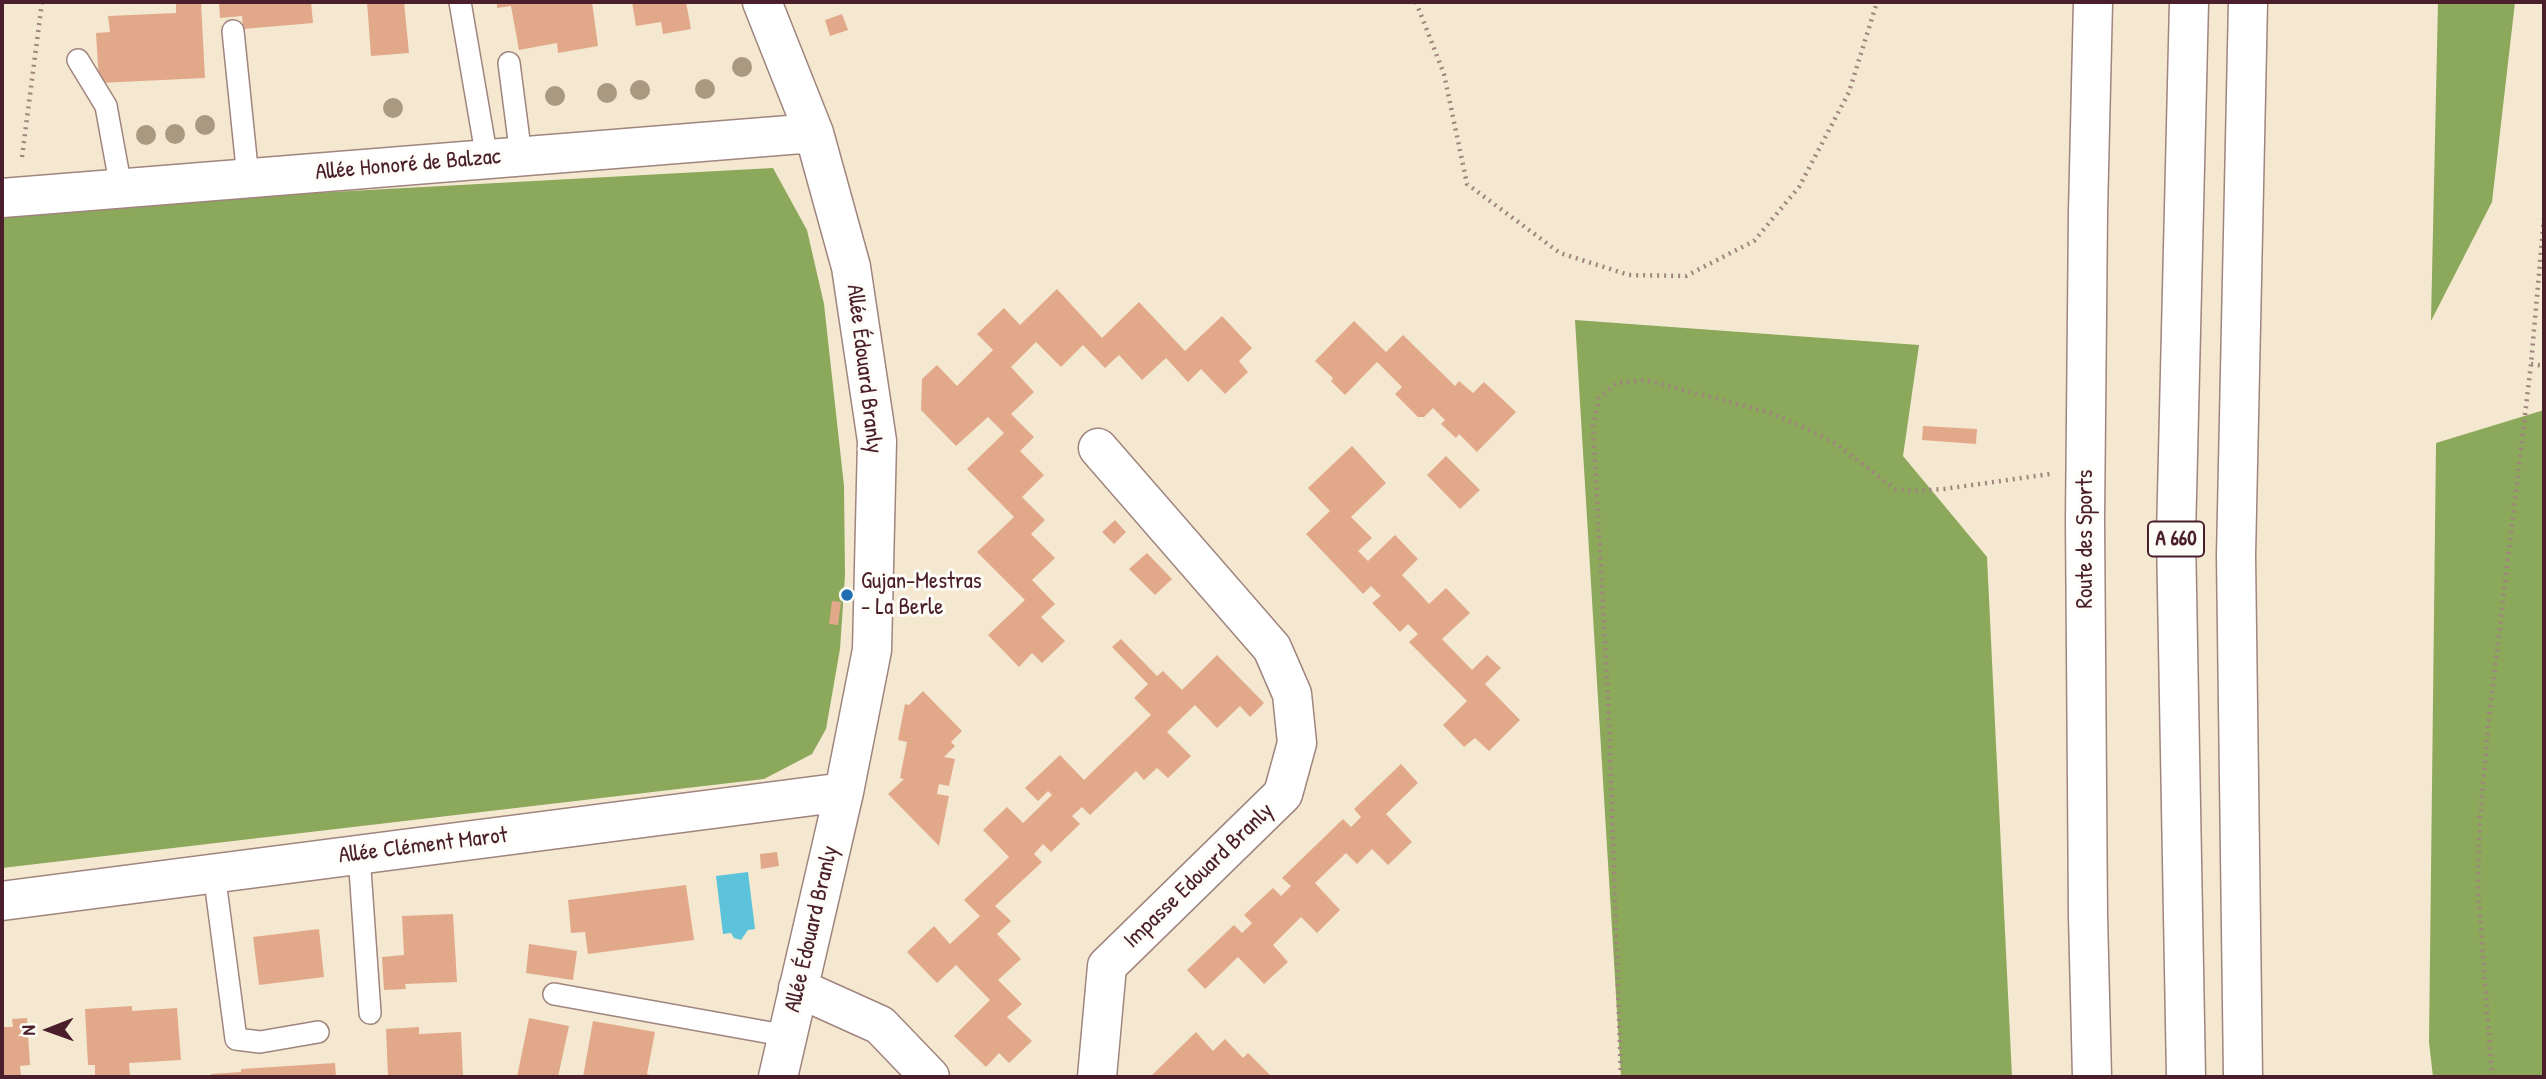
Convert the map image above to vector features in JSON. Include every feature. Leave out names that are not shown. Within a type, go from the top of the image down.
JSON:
[{"type":"main road","name":"Allée Édouard Branly","points":[[762,2],[814,132],[851,267],[877,440],[872,650],[844,792],[778,1077]]},
{"type":"main road","name":"Route des Sports","points":[[2092,1077],[2088,916],[2085,471],[2093,2]]},
{"type":"main road","name":"A 660","points":[[2186,1077],[2176,536],[2189,2]]},
{"type":"main road","name":"A 660","points":[[2243,1077],[2236,556],[2248,2]]},
{"type":"main road","name":"Allée Honoré de Balzac","points":[[9,197],[814,132]]},
{"type":"main road","name":"Impasse Edouard Branly","points":[[1097,1077],[1107,966],[1283,794],[1297,743],[1292,694],[1272,648],[1098,448]]},
{"type":"main road","name":"Allée Clément Marot","points":[[2,901],[844,792]]},
{"type":"main road","points":[[798,988],[880,1025],[930,1077]]},
{"type":"lane","points":[[460,2],[504,158]]},
{"type":"lane","points":[[233,31],[248,178]]},
{"type":"lane","points":[[78,60],[106,106],[121,188]]},
{"type":"lane","points":[[504,158],[509,63]]},
{"type":"lane","points":[[359,855],[370,1013]]},
{"type":"lane","points":[[214,873],[236,1039],[260,1042],[318,1032]]},
{"type":"lane","points":[[554,994],[788,1036]]},
{"type":"path","points":[[9,197],[42,2]]},
{"type":"path","points":[[1416,2],[1444,74],[1467,184],[1560,253],[1629,275],[1686,276],[1754,241],[1799,187],[1849,92],[1877,2]]},
{"type":"path","points":[[2492,1077],[2478,889],[2480,818],[2489,718],[2531,364],[2544,218]]},
{"type":"path","points":[[2531,364],[2544,366]]},
{"type":"path","points":[[1621,1077],[1608,697],[1593,426],[1599,398],[1617,383],[1646,380],[1768,412],[1836,444],[1895,489],[1913,491],[2085,471]]},
{"type":"green space","points":[[2438,2],[2515,2],[2492,202],[2431,321]]},
{"type":"green space","points":[[773,168],[807,230],[824,304],[844,486],[845,575],[840,649],[826,729],[812,754],[764,779],[2,868],[2,217],[221,198]]},
{"type":"green space","points":[[1575,320],[1919,345],[1903,456],[1987,557],[2012,1077],[1621,1077]]},
{"type":"green space","points":[[2544,410],[2544,1077],[2433,1077],[2429,1042],[2436,443]]},
{"type":"water","points":[[748,872],[755,929],[748,930],[741,940],[734,938],[731,933],[723,934],[716,876]]},
{"type":"building","points":[[176,2],[201,2],[205,78],[99,83],[96,33],[110,32],[108,16],[176,13]]},
{"type":"building","points":[[219,2],[311,2],[313,23],[243,29],[242,16],[220,18]]},
{"type":"building","points":[[367,2],[404,2],[409,53],[371,56]]},
{"type":"building","points":[[497,2],[592,2],[598,46],[558,53],[557,43],[519,50],[511,6],[497,8]]},
{"type":"building","points":[[632,2],[686,2],[691,29],[663,34],[661,22],[636,26]]},
{"type":"building","points":[[842,14],[848,30],[830,36],[825,20]]},
{"type":"building","points":[[1057,289],[1102,338],[1139,302],[1185,351],[1222,316],[1252,348],[1239,361],[1248,372],[1225,394],[1201,369],[1188,382],[1166,358],[1142,380],[1119,355],[1105,368],[1083,345],[1061,367],[1036,342],[1011,367],[1034,392],[1011,414],[1034,437],[1020,451],[1044,475],[1022,497],[1045,520],[1031,534],[1055,558],[1032,580],[1055,604],[1041,617],[1065,641],[1042,663],[1032,653],[1019,667],[988,635],[1025,600],[977,552],[1014,517],[967,469],[1004,433],[988,417],[956,446],[921,410],[922,379],[937,365],[957,386],[993,350],[977,334],[1004,308],[1020,325]]},
{"type":"building","points":[[1354,321],[1386,352],[1403,335],[1455,386],[1459,381],[1473,393],[1484,382],[1516,412],[1477,452],[1459,434],[1456,438],[1441,424],[1445,420],[1433,408],[1424,417],[1418,417],[1395,394],[1402,387],[1377,362],[1345,395],[1331,381],[1333,378],[1315,361]]},
{"type":"building","points":[[1923,426],[1977,429],[1976,444],[1922,440]]},
{"type":"building","points":[[1352,446],[1386,483],[1351,517],[1372,538],[1358,551],[1368,561],[1395,535],[1418,559],[1402,575],[1429,604],[1446,588],[1470,613],[1442,639],[1472,670],[1487,655],[1501,668],[1485,684],[1520,720],[1489,751],[1475,738],[1464,747],[1443,725],[1467,701],[1409,642],[1418,634],[1408,624],[1400,632],[1372,603],[1381,596],[1371,586],[1363,594],[1306,534],[1330,511],[1308,488]]},
{"type":"building","points":[[1446,456],[1480,490],[1460,509],[1427,475]]},
{"type":"building","points":[[1115,520],[1126,532],[1114,544],[1102,532]]},
{"type":"building","points":[[1147,553],[1172,579],[1155,595],[1129,569]]},
{"type":"building","points":[[832,601],[841,602],[838,625],[829,624]]},
{"type":"building","points":[[1121,639],[1157,676],[1163,671],[1182,690],[1217,655],[1264,703],[1250,717],[1240,706],[1217,728],[1195,705],[1167,732],[1191,756],[1168,778],[1157,768],[1144,780],[1136,771],[1090,815],[1082,807],[1072,816],[1080,824],[1051,852],[1043,844],[1034,854],[1042,862],[995,906],[1011,921],[997,934],[1021,959],[998,980],[1022,1004],[1007,1017],[1032,1041],[1009,1063],[999,1053],[986,1067],[954,1036],[990,1000],[956,965],[937,983],[907,952],[934,926],[950,944],[980,916],[964,900],[1009,857],[983,830],[1007,807],[1023,823],[1052,795],[1048,791],[1038,801],[1025,788],[1060,755],[1084,780],[1151,715],[1134,698],[1148,684],[1112,647]]},
{"type":"building","points":[[923,691],[962,731],[951,742],[955,746],[944,757],[955,759],[949,786],[939,784],[937,794],[949,796],[939,846],[888,794],[904,779],[900,778],[907,742],[898,740],[905,704],[909,705]]},
{"type":"building","points":[[1401,764],[1418,783],[1386,814],[1412,842],[1388,865],[1372,849],[1357,864],[1346,853],[1315,883],[1340,910],[1317,933],[1301,917],[1273,945],[1288,962],[1264,984],[1238,957],[1205,989],[1187,970],[1234,925],[1242,933],[1252,923],[1244,915],[1273,888],[1281,896],[1291,886],[1282,878],[1343,819],[1351,827],[1361,817],[1354,809]]},
{"type":"building","points":[[777,852],[779,866],[761,869],[760,854]]},
{"type":"building","points":[[686,885],[694,940],[588,954],[585,932],[571,933],[568,900]]},
{"type":"building","points":[[453,914],[457,982],[405,984],[406,989],[384,990],[382,957],[404,955],[402,916]]},
{"type":"building","points":[[319,929],[324,977],[259,985],[253,937]]},
{"type":"building","points":[[529,944],[577,951],[573,980],[526,973]]},
{"type":"building","points":[[132,1006],[132,1011],[177,1008],[181,1060],[129,1063],[130,1077],[95,1077],[95,1065],[88,1065],[85,1009]]},
{"type":"building","points":[[27,1018],[30,1065],[20,1066],[21,1077],[2,1077],[2,1027],[13,1027],[12,1019]]},
{"type":"building","points":[[529,1018],[569,1026],[558,1077],[517,1077]]},
{"type":"building","points":[[593,1021],[655,1032],[647,1074],[656,1077],[583,1077]]},
{"type":"building","points":[[419,1027],[419,1034],[461,1032],[463,1077],[388,1077],[386,1029]]},
{"type":"building","points":[[1196,1032],[1213,1051],[1225,1039],[1243,1058],[1248,1053],[1272,1077],[1150,1077]]},
{"type":"building","points":[[335,1063],[336,1077],[212,1077],[211,1074],[241,1072],[241,1069]]},
{"type":"place","name":"Gujan-Mestras - La Berle","points":[[847,595]]}]
